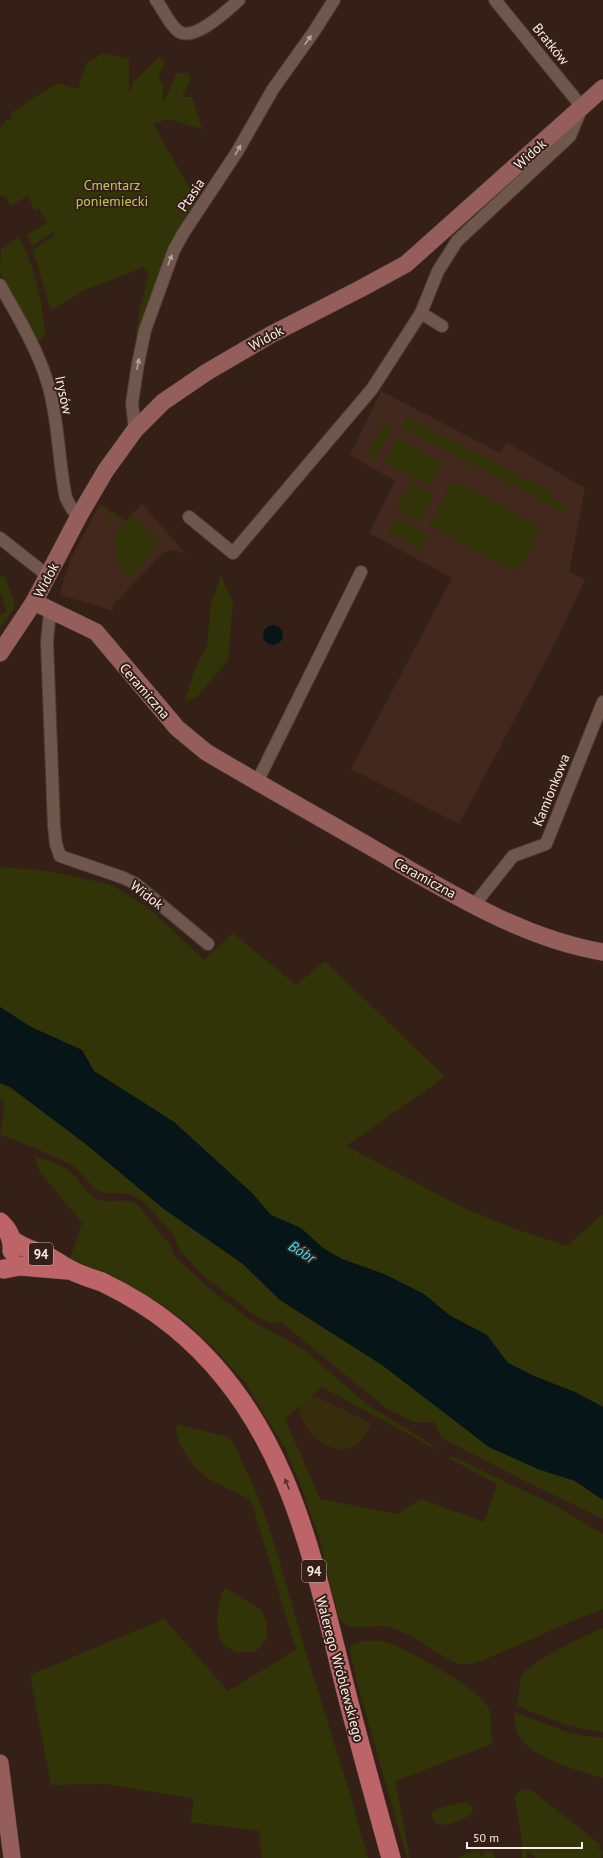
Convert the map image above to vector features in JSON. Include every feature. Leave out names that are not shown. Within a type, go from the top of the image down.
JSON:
[{"type":"main road","name":"Widok","points":[[0,653],[34,602],[79,516],[106,470],[135,430],[163,402],[207,372],[272,334],[360,290],[406,264],[603,88]]},
{"type":"main road","name":"Ceramiczna","points":[[34,602],[96,632],[177,728],[206,752],[401,865],[474,905],[537,934],[578,947],[603,952]]},
{"type":"main road","name":"94","points":[[0,1222],[11,1239],[11,1254],[2,1271]]},
{"type":"main road","name":"Walerego Wróblewskiego","points":[[11,1239],[24,1248],[47,1256],[70,1270],[129,1296],[173,1326],[219,1368],[244,1402],[267,1440],[295,1503],[391,1858]]},
{"type":"main road","name":"Walerego Wróblewskiego","points":[[2,1271],[20,1266],[70,1270]]},
{"type":"main road","points":[[0,1763],[12,1858]]},
{"type":"street","points":[[156,0],[176,28],[187,34],[200,30],[239,0]]},
{"type":"street","name":"Ptasia","points":[[135,430],[132,403],[145,330],[174,250],[184,232],[237,152],[273,89],[313,34],[334,0]]},
{"type":"street","name":"Bratków","points":[[495,0],[582,107]]},
{"type":"street","points":[[188,517],[233,553],[372,389],[421,313],[438,271],[458,241],[570,136],[582,107]]},
{"type":"street","name":"Irysów","points":[[0,285],[28,335],[43,369],[52,404],[66,498],[72,509],[79,516]]},
{"type":"street","points":[[421,313],[442,326]]},
{"type":"street","points":[[0,538],[48,576]]},
{"type":"street","points":[[257,782],[361,572]]},
{"type":"street","name":"Widok","points":[[50,610],[48,642],[54,826],[56,844],[60,856],[124,878],[136,884],[208,944]]},
{"type":"street","name":"Kamionkowa","points":[[474,905],[513,856],[546,844],[603,702]]},
{"type":"shaded area","points":[[381,391],[500,453],[506,442],[585,488],[569,572],[585,580],[552,649],[459,824],[351,769],[452,578],[369,533],[395,481],[350,455]]},
{"type":"shaded area","points":[[100,504],[126,521],[142,504],[186,554],[172,550],[163,553],[113,605],[113,611],[61,595],[60,593],[71,558]]},
{"type":"green space","name":"Cmentarz poniemiecki","points":[[103,53],[129,59],[129,93],[131,91],[132,83],[160,56],[165,63],[158,78],[163,83],[163,104],[177,73],[187,73],[191,78],[182,97],[192,97],[202,129],[168,119],[153,124],[198,203],[164,264],[135,340],[139,314],[149,273],[144,267],[87,289],[51,310],[33,250],[55,235],[53,232],[32,246],[27,235],[47,223],[39,209],[35,211],[28,196],[10,206],[6,197],[0,196],[0,128],[6,120],[11,119],[11,113],[57,83],[78,89],[86,64]]},
{"type":"green space","points":[[19,237],[25,248],[40,297],[45,335],[41,340],[36,339],[0,273],[1,249]]},
{"type":"green space","points":[[408,418],[553,493],[551,497],[567,505],[563,514],[547,505],[547,503],[402,428]]},
{"type":"green space","points":[[383,424],[391,428],[375,459],[367,454]]},
{"type":"green space","points":[[397,438],[442,462],[429,486],[384,463]]},
{"type":"green space","points":[[453,481],[542,527],[518,572],[429,526]]},
{"type":"green space","points":[[410,482],[435,495],[420,523],[396,511]]},
{"type":"green space","points":[[101,505],[127,522],[133,515],[161,543],[131,577],[117,565],[114,535],[126,522],[115,517],[109,518],[108,512],[100,506]]},
{"type":"green space","points":[[396,517],[429,534],[422,549],[388,532]]},
{"type":"green space","points":[[4,575],[15,605],[12,612],[0,628],[0,615],[7,612],[0,590],[0,577]]},
{"type":"green space","points":[[221,575],[233,603],[228,660],[196,698],[185,700],[194,671],[207,645],[211,604]]},
{"type":"green space","points":[[0,867],[49,871],[112,885],[150,909],[204,960],[233,933],[296,985],[325,961],[445,1077],[346,1146],[464,1208],[515,1229],[567,1246],[603,1214],[603,1407],[575,1392],[534,1376],[508,1363],[487,1335],[449,1315],[424,1294],[384,1274],[342,1259],[323,1248],[301,1228],[271,1215],[252,1193],[174,1122],[94,1071],[82,1050],[31,1027],[0,1007]]},
{"type":"green space","points":[[0,1082],[10,1087],[87,1145],[164,1209],[243,1264],[280,1300],[382,1365],[489,1447],[538,1469],[575,1481],[603,1500],[603,1519],[442,1438],[434,1422],[414,1422],[387,1409],[281,1322],[270,1323],[257,1317],[205,1277],[181,1252],[172,1233],[144,1202],[130,1194],[104,1193],[95,1189],[74,1166],[0,1134],[5,1104],[0,1098]]},
{"type":"green space","points":[[34,1156],[68,1170],[94,1198],[104,1201],[128,1201],[138,1205],[171,1246],[174,1256],[216,1294],[252,1321],[303,1349],[369,1406],[423,1439],[441,1452],[322,1387],[285,1419],[320,1499],[397,1514],[421,1499],[484,1522],[497,1484],[449,1458],[452,1456],[556,1506],[603,1534],[603,1609],[500,1653],[467,1664],[453,1662],[409,1635],[396,1629],[382,1626],[354,1627],[343,1623],[339,1618],[319,1538],[301,1486],[286,1450],[245,1382],[212,1346],[190,1325],[158,1302],[115,1277],[70,1259],[82,1223],[40,1172]]},
{"type":"green space","points":[[177,1424],[228,1437],[235,1447],[253,1485],[268,1524],[368,1858],[262,1858],[259,1831],[190,1822],[194,1799],[106,1784],[51,1785],[30,1675],[164,1619],[228,1691],[296,1650],[251,1500],[211,1480],[195,1467],[179,1441],[176,1427]]},
{"type":"green space","points":[[226,1588],[261,1610],[266,1621],[267,1637],[261,1647],[253,1652],[236,1652],[226,1646],[219,1639],[217,1617],[221,1594]]},
{"type":"green space","points":[[603,1628],[603,1732],[570,1725],[517,1706],[520,1681],[526,1671],[545,1657]]},
{"type":"green space","points":[[364,1641],[382,1641],[392,1644],[440,1669],[470,1689],[481,1699],[488,1707],[491,1719],[492,1744],[395,1781],[410,1858],[407,1858],[358,1686],[350,1651],[351,1645]]},
{"type":"green space","points":[[515,1712],[572,1734],[603,1738],[603,1778],[570,1768],[537,1753],[521,1739],[517,1733]]},
{"type":"green space","points":[[530,1789],[601,1845],[598,1849],[602,1852],[601,1858],[535,1858],[528,1850],[526,1851],[527,1858],[522,1858],[522,1840],[515,1798],[520,1790]]},
{"type":"green space","points":[[464,1802],[469,1803],[473,1807],[472,1813],[468,1816],[455,1822],[442,1825],[433,1820],[432,1813],[437,1809]]},
{"type":"green space","points":[[476,1850],[480,1852],[481,1857],[487,1850],[494,1852],[495,1858],[457,1858]]},
{"type":"sand","points":[[311,1397],[319,1398],[371,1423],[363,1438],[350,1448],[341,1449],[333,1448],[316,1438],[304,1423],[300,1406]]},
{"type":"water","points":[[273,625],[280,628],[283,635],[280,642],[273,645],[266,642],[263,635],[266,628]]},
{"type":"water","name":"Bóbr","points":[[0,1007],[31,1027],[82,1050],[94,1071],[174,1122],[252,1193],[271,1215],[301,1228],[323,1248],[342,1259],[384,1274],[424,1294],[449,1315],[487,1335],[508,1363],[534,1376],[575,1392],[603,1407],[603,1500],[575,1481],[538,1469],[489,1447],[382,1365],[280,1300],[243,1264],[164,1209],[87,1145],[10,1087],[0,1083]]}]
